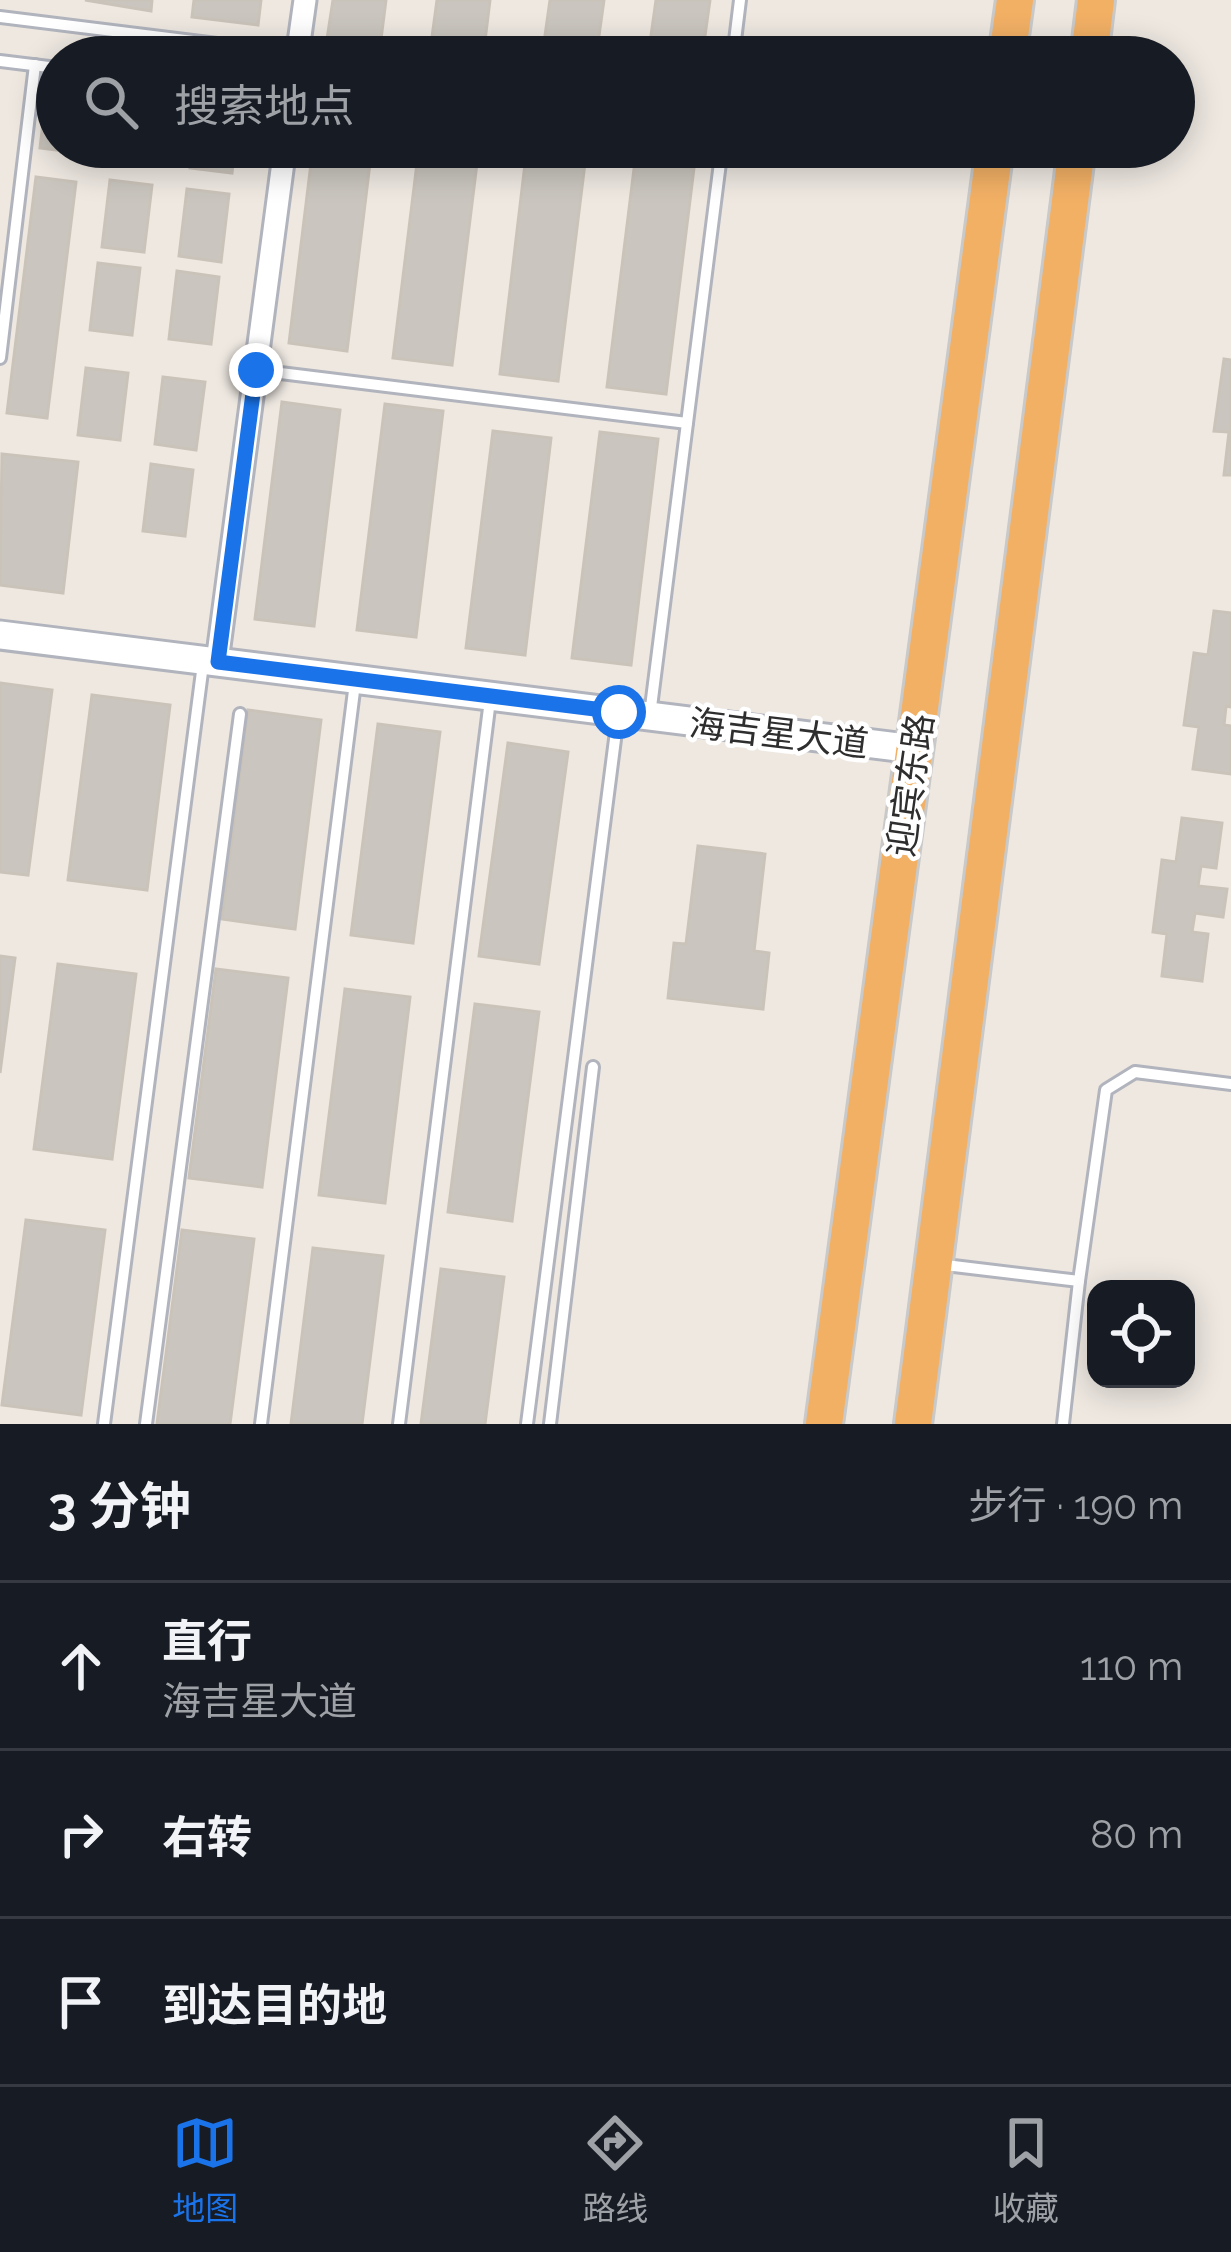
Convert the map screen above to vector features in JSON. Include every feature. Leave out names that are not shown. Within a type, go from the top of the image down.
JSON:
[{"type":"highway","points":[[1010,36],[1015,0]]},
{"type":"highway","points":[[1092,36],[1096,0]]},
{"type":"highway","name":"迎宾东路","points":[[824,1423],[992,168]]},
{"type":"highway","points":[[913,1424],[1074,168]]},
{"type":"street","points":[[300,36],[305,0]]},
{"type":"street","points":[[210,662],[282,168]]},
{"type":"street","name":"海吉星大道","points":[[0,635],[914,749]]},
{"type":"lane","points":[[736,36],[740,0]]},
{"type":"lane","points":[[0,17],[145,36]]},
{"type":"lane","points":[[0,61],[35,65],[0,358]]},
{"type":"lane","points":[[650,717],[719,168]]},
{"type":"lane","points":[[256,370],[687,423]]},
{"type":"lane","points":[[104,1424],[210,662]]},
{"type":"lane","points":[[261,1424],[355,680]]},
{"type":"lane","points":[[399,1424],[490,697]]},
{"type":"lane","points":[[527,1424],[619,712]]},
{"type":"lane","points":[[146,1424],[240,714]]},
{"type":"lane","points":[[550,1424],[593,1067]]},
{"type":"lane","points":[[1063,1424],[1106,1090],[1135,1072],[1231,1084]]},
{"type":"lane","points":[[934,1264],[1079,1281]]},
{"type":"building","points":[[85,0],[152,0],[151,11]]},
{"type":"building","points":[[194,0],[261,0],[258,25],[192,17]]},
{"type":"building","points":[[333,0],[386,0],[381,36],[327,36]]},
{"type":"building","points":[[437,0],[490,0],[486,36],[432,36]]},
{"type":"building","points":[[550,0],[604,0],[599,36],[545,36]]},
{"type":"building","points":[[656,0],[710,0],[705,36],[651,36]]},
{"type":"building","points":[[190,168],[233,168],[232,173]]},
{"type":"building","points":[[310,168],[369,168],[347,351],[289,343]]},
{"type":"building","points":[[416,168],[476,168],[452,365],[393,358]]},
{"type":"building","points":[[525,168],[584,168],[558,381],[500,374]]},
{"type":"building","points":[[634,168],[694,168],[666,394],[607,387]]},
{"type":"building","points":[[36,177],[76,182],[47,418],[7,413]]},
{"type":"building","points":[[110,180],[152,185],[144,252],[102,247]]},
{"type":"building","points":[[187,189],[229,194],[221,262],[179,256]]},
{"type":"building","points":[[98,263],[140,268],[132,335],[90,330]]},
{"type":"building","points":[[177,271],[219,277],[211,344],[169,339]]},
{"type":"building","points":[[1224,359],[1231,360],[1231,475],[1224,475],[1229,432],[1214,431]]},
{"type":"building","points":[[86,368],[128,373],[120,440],[78,435]]},
{"type":"building","points":[[163,377],[205,382],[196,450],[155,444]]},
{"type":"building","points":[[282,402],[340,410],[314,626],[255,619]]},
{"type":"building","points":[[385,404],[443,411],[416,637],[357,630]]},
{"type":"building","points":[[493,431],[551,438],[525,655],[466,648]]},
{"type":"building","points":[[600,432],[658,439],[631,665],[572,658]]},
{"type":"building","points":[[2,454],[78,462],[63,593],[0,585]]},
{"type":"building","points":[[151,464],[193,470],[185,536],[143,531]]},
{"type":"building","points":[[1214,611],[1231,613],[1231,707],[1226,706],[1224,725],[1231,726],[1231,774],[1193,769],[1199,727],[1184,725],[1194,653],[1208,655]]},
{"type":"building","points":[[0,683],[52,690],[28,875],[0,872]]},
{"type":"building","points":[[92,695],[170,705],[147,890],[68,880]]},
{"type":"building","points":[[248,710],[321,720],[295,929],[222,919]]},
{"type":"building","points":[[378,724],[440,732],[413,943],[351,935]]},
{"type":"building","points":[[508,743],[568,752],[539,964],[479,956]]},
{"type":"building","points":[[1182,818],[1222,823],[1216,868],[1201,866],[1198,886],[1227,889],[1223,917],[1195,913],[1192,932],[1208,934],[1202,981],[1162,976],[1167,934],[1153,932],[1162,860],[1176,862]]},
{"type":"building","points":[[698,846],[765,854],[754,951],[769,953],[763,1009],[668,998],[674,943],[686,944]]},
{"type":"building","points":[[0,956],[15,958],[0,1073]]},
{"type":"building","points":[[58,964],[136,974],[112,1159],[34,1149]]},
{"type":"building","points":[[216,969],[288,978],[262,1187],[189,1178]]},
{"type":"building","points":[[345,989],[410,997],[385,1203],[319,1195]]},
{"type":"building","points":[[475,1004],[539,1012],[512,1221],[448,1212]]},
{"type":"building","points":[[26,1220],[105,1230],[81,1415],[2,1405]]},
{"type":"building","points":[[182,1230],[254,1239],[230,1424],[157,1424]]},
{"type":"building","points":[[313,1248],[383,1256],[362,1424],[291,1424]]},
{"type":"building","points":[[441,1269],[504,1277],[485,1424],[421,1424]]},
{"type":"route","points":[[256,370],[218,662],[619,712]]}]
